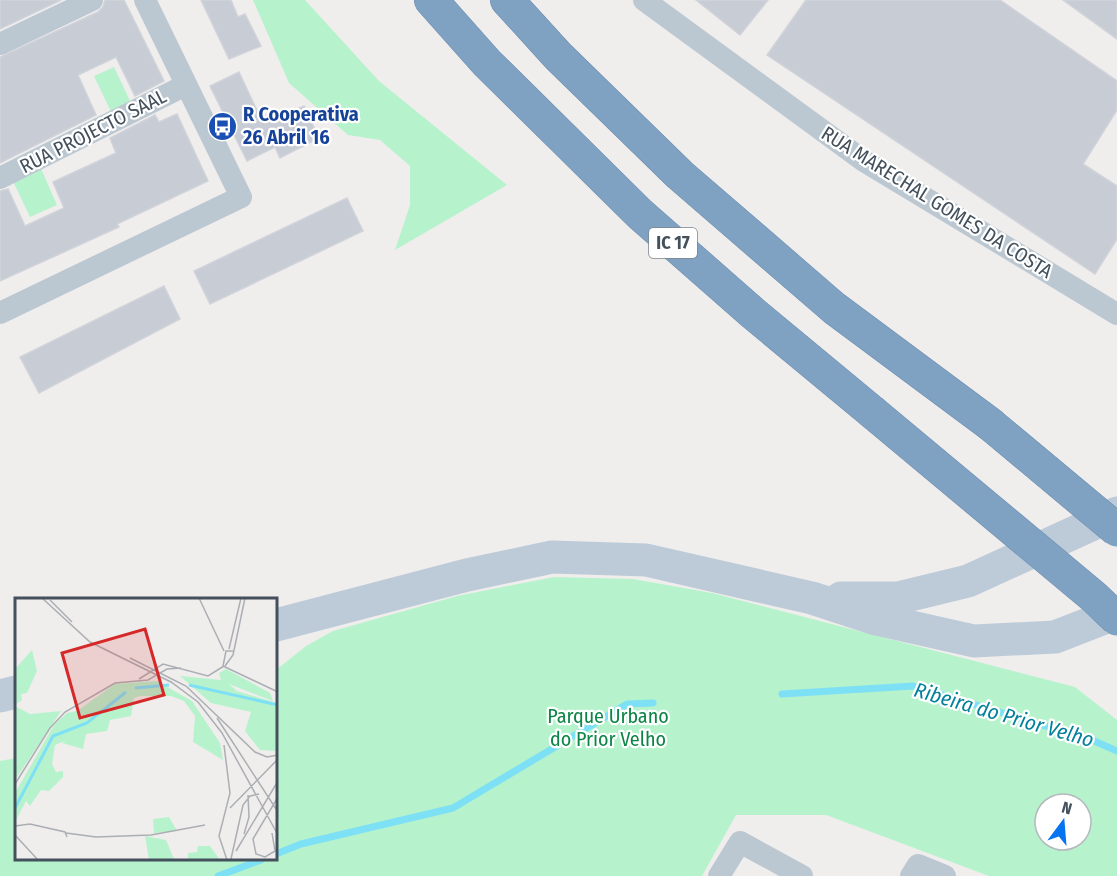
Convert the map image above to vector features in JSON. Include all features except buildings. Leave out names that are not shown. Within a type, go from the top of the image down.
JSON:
[{"type":"highway","name":"IC 17","points":[[431,0],[487,63],[640,214],[754,314],[1094,597],[1117,619]]},
{"type":"highway","name":"IC 17","points":[[507,0],[574,72],[681,176],[834,308],[990,424],[1117,530]]},
{"type":"street","points":[[0,44],[92,0]]},
{"type":"street","points":[[0,314],[241,197],[145,0]]},
{"type":"street","name":"RUA MARECHAL GOMES DA COSTA","points":[[644,0],[864,161],[1117,314]]},
{"type":"street","name":"RUA PROJECTO SAAL","points":[[0,178],[186,85]]},
{"type":"street","points":[[812,598],[898,597],[968,581],[1117,513]]},
{"type":"street","points":[[278,624],[467,575],[552,557],[646,560],[812,598],[876,620],[974,641],[1055,637],[1117,613]]},
{"type":"street","points":[[0,696],[15,692]]},
{"type":"street","points":[[720,876],[740,842],[802,876]]},
{"type":"street","points":[[911,876],[918,865],[945,876]]},
{"type":"green space","points":[[253,0],[305,0],[379,81],[507,185],[395,250],[410,205],[410,166],[380,140],[348,135],[289,83]]},
{"type":"green space","points":[[114,67],[132,105],[112,114],[94,76]]},
{"type":"green space","points":[[39,164],[57,205],[30,217],[11,177]]},
{"type":"green space","name":"Parque Urbano do Prior Velho","points":[[554,577],[633,579],[712,593],[1075,687],[1117,720],[1117,876],[989,876],[826,815],[736,815],[702,876],[0,876],[0,761],[15,758],[15,861],[278,861],[278,668],[306,646],[333,631],[457,596]]},
{"type":"waterway","name":"Ribeira do Prior Velho","points":[[782,694],[913,686],[1092,740],[1117,751]]},
{"type":"waterway","name":"Ribeira do Prior Velho","points":[[278,853],[301,844],[453,808],[627,704],[653,703]]},
{"type":"waterway","name":"Ribeira do Prior Velho","points":[[218,876],[258,861]]},
{"type":"place","name":"R Cooperativa 26 Abril 16","points":[[222,126]]}]
